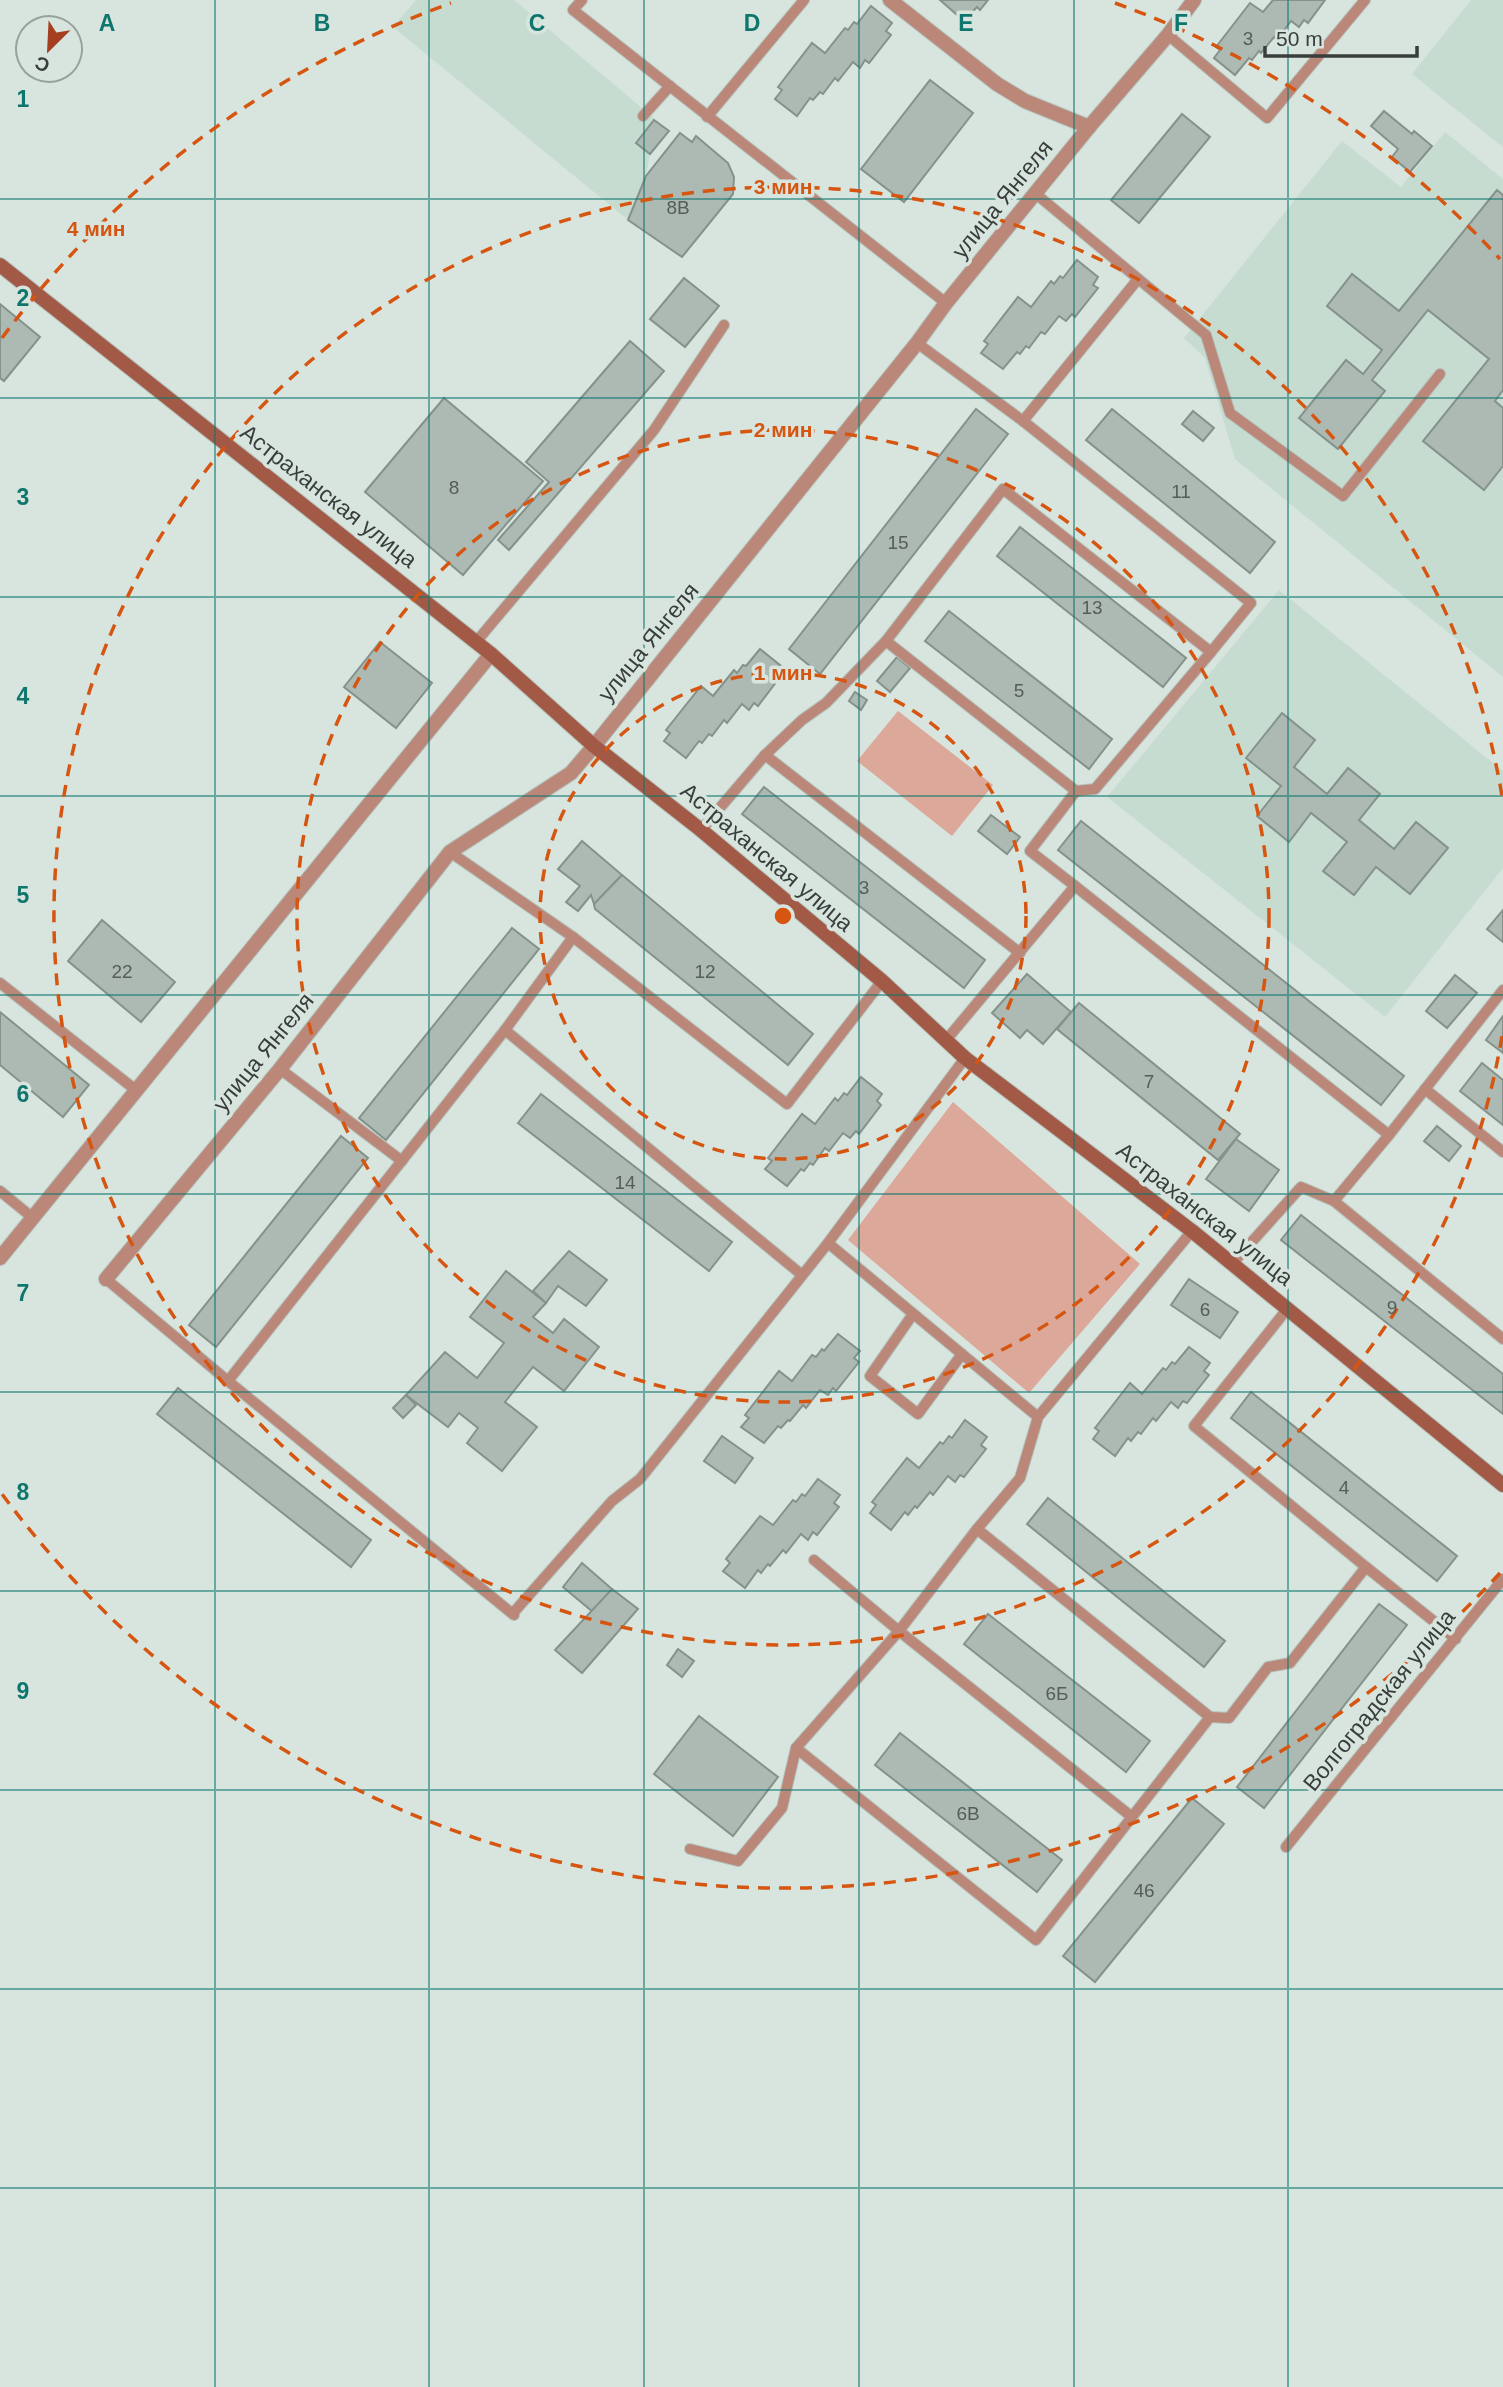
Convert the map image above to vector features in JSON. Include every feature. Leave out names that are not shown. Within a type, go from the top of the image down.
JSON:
[{"type":"street","points":[[890,0],[997,84],[1025,101],[1089,127]]},
{"type":"street","name":"улица Янгеля","points":[[106,1279],[280,1069],[450,852],[571,772],[594,746],[917,343],[946,303],[1194,0]]},
{"type":"street","name":"Астраханская улица","points":[[0,265],[491,654],[594,746],[701,830],[882,982],[965,1058],[1192,1231],[1503,1485]]},
{"type":"street","points":[[0,1258],[491,654]]},
{"type":"lane","points":[[582,0],[573,9],[946,303]]},
{"type":"lane","points":[[707,117],[804,0]]},
{"type":"lane","points":[[1168,35],[1267,118],[1365,0]]},
{"type":"lane","points":[[643,116],[670,86]]},
{"type":"lane","points":[[1036,194],[1206,335],[1230,414],[1343,496],[1440,374]]},
{"type":"lane","points":[[1023,421],[1138,279]]},
{"type":"lane","points":[[476,642],[654,430],[724,325]]},
{"type":"lane","points":[[886,641],[1076,791],[1095,789],[1251,603],[1023,421],[917,343]]},
{"type":"lane","points":[[701,830],[765,755],[802,720],[826,703],[886,641],[1003,489],[1211,652]]},
{"type":"lane","points":[[765,755],[1020,953]]},
{"type":"lane","points":[[1076,791],[1030,851],[1390,1135]]},
{"type":"lane","points":[[450,852],[573,937],[787,1104],[882,982]]},
{"type":"lane","points":[[947,1039],[1074,886]]},
{"type":"lane","points":[[229,1381],[505,1030],[573,937]]},
{"type":"lane","points":[[0,983],[137,1091]]},
{"type":"lane","points":[[1334,1201],[1390,1135],[1503,990]]},
{"type":"lane","points":[[505,1030],[802,1275]]},
{"type":"lane","points":[[106,1279],[514,1614],[612,1501],[640,1479],[828,1243],[965,1058]]},
{"type":"lane","points":[[280,1069],[402,1161]]},
{"type":"lane","points":[[1425,1089],[1503,1152]]},
{"type":"lane","points":[[1232,1264],[1301,1188],[1334,1201],[1503,1339]]},
{"type":"lane","points":[[0,1191],[33,1218]]},
{"type":"lane","points":[[691,1849],[738,1861],[782,1808],[796,1748],[899,1631],[976,1529],[1020,1478],[1038,1417],[1192,1231]]},
{"type":"lane","points":[[828,1243],[1038,1417]]},
{"type":"lane","points":[[1288,1308],[1194,1426],[1456,1639]]},
{"type":"lane","points":[[912,1314],[870,1376],[918,1414],[962,1354]]},
{"type":"lane","points":[[976,1529],[1210,1717],[1228,1718],[1269,1667],[1290,1663],[1366,1567]]},
{"type":"lane","points":[[814,1560],[1132,1817]]},
{"type":"lane","name":"Волгоградская улица","points":[[1286,1847],[1503,1579]]},
{"type":"lane","points":[[796,1748],[1036,1940],[1210,1717]]},
{"type":"shaded area","points":[[416,0],[514,0],[669,131],[650,154],[646,176],[628,220],[393,27]]},
{"type":"shaded area","points":[[1471,0],[1503,0],[1503,147],[1412,74]]},
{"type":"shaded area","points":[[1445,132],[1503,179],[1503,677],[1235,459],[1205,358],[1184,338],[1342,141],[1401,187]]},
{"type":"shaded area","points":[[1279,590],[1503,771],[1503,868],[1385,1017],[1107,797]]},
{"type":"shaded area","points":[[898,711],[993,785],[952,836],[857,761]]},
{"type":"shaded area","points":[[953,1102],[1140,1264],[1029,1393],[848,1240]]},
{"type":"building","points":[[940,0],[988,0],[980,10],[977,7],[964,21]]},
{"type":"building","points":[[1273,0],[1325,0],[1308,23],[1304,20],[1299,27],[1291,21],[1277,40],[1274,37],[1261,53],[1259,51],[1252,60],[1249,58],[1235,75],[1214,58],[1220,50],[1216,47],[1250,3],[1263,12]]},
{"type":"building","points":[[871,6],[892,23],[886,31],[891,35],[869,63],[865,60],[860,68],[853,62],[838,81],[835,78],[823,94],[820,92],[813,100],[810,98],[797,116],[775,99],[782,90],[778,87],[812,43],[825,53],[845,28],[848,30],[854,22],[857,24]]},
{"type":"building","points":[[930,80],[973,113],[904,202],[861,169]]},
{"type":"building","points":[[1384,111],[1432,146],[1410,172],[1392,157],[1398,149],[1371,126]]},
{"type":"building","points":[[1182,114],[1210,137],[1139,223],[1111,200]]},
{"type":"building","points":[[654,120],[669,131],[650,154],[636,143]]},
{"type":"building","points":[[680,133],[692,142],[696,136],[728,163],[734,177],[733,194],[682,257],[628,220],[646,176]]},
{"type":"building","points":[[1497,190],[1503,195],[1503,390],[1495,401],[1503,408],[1503,466],[1484,490],[1423,441],[1489,359],[1428,310],[1372,380],[1385,391],[1338,449],[1299,418],[1346,360],[1363,374],[1382,350],[1327,306],[1352,274],[1399,311]]},
{"type":"building","points":[[1077,260],[1098,277],[1093,285],[1098,288],[1075,317],[1072,314],[1066,321],[1059,316],[1045,334],[1041,332],[1029,348],[1026,346],[1020,354],[1017,352],[1003,369],[981,353],[988,344],[984,341],[1018,297],[1031,307],[1051,281],[1054,284],[1060,276],[1063,278]]},
{"type":"building","points":[[684,278],[719,306],[685,347],[650,319]]},
{"type":"building","points":[[0,304],[40,337],[4,381],[0,378]]},
{"type":"building","points":[[630,341],[664,371],[509,550],[498,540],[549,482],[526,462]]},
{"type":"building","points":[[444,398],[543,481],[463,575],[365,492]]},
{"type":"building","points":[[976,409],[1008,434],[820,674],[789,649]]},
{"type":"building","points":[[1112,409],[1275,542],[1250,573],[1086,440]]},
{"type":"building","points":[[1193,411],[1214,428],[1203,441],[1182,424]]},
{"type":"building","points":[[1020,527],[1186,658],[1163,687],[997,556]]},
{"type":"building","points":[[949,611],[1112,739],[1089,769],[925,641]]},
{"type":"building","points":[[380,642],[432,683],[396,728],[344,687]]},
{"type":"building","points":[[760,649],[781,666],[775,673],[780,677],[758,706],[754,703],[749,710],[742,704],[727,723],[724,720],[712,736],[709,734],[702,743],[699,741],[686,758],[664,741],[670,733],[666,730],[701,686],[713,696],[734,670],[737,673],[743,665],[746,666]]},
{"type":"building","points":[[897,657],[910,668],[890,692],[877,681]]},
{"type":"building","points":[[855,692],[867,700],[861,710],[849,701]]},
{"type":"building","points":[[1282,713],[1315,740],[1294,767],[1327,794],[1348,768],[1380,794],[1359,820],[1394,849],[1416,822],[1448,848],[1410,894],[1376,867],[1354,895],[1323,871],[1347,842],[1311,813],[1289,842],[1257,816],[1281,786],[1246,758]]},
{"type":"building","points":[[764,787],[985,960],[964,988],[742,814]]},
{"type":"building","points":[[991,815],[1020,837],[1007,854],[978,831]]},
{"type":"building","points":[[1081,821],[1404,1076],[1381,1105],[1058,850]]},
{"type":"building","points":[[582,841],[622,875],[594,904],[591,895],[578,911],[566,902],[580,886],[558,869]]},
{"type":"building","points":[[622,875],[813,1034],[788,1065],[595,909],[594,904]]},
{"type":"building","points":[[1503,910],[1503,942],[1487,929]]},
{"type":"building","points":[[102,920],[175,982],[141,1022],[68,961]]},
{"type":"building","points":[[512,928],[539,949],[386,1140],[359,1118]]},
{"type":"building","points":[[1027,974],[1071,1012],[1043,1044],[1027,1030],[1020,1038],[992,1013]]},
{"type":"building","points":[[1455,975],[1477,993],[1447,1028],[1426,1011]]},
{"type":"building","points":[[1079,1003],[1240,1134],[1218,1160],[1057,1029]]},
{"type":"building","points":[[0,1012],[89,1085],[63,1117],[0,1065]]},
{"type":"building","points":[[1503,1016],[1503,1053],[1486,1040]]},
{"type":"building","points":[[1482,1063],[1503,1080],[1503,1125],[1460,1091]]},
{"type":"building","points":[[861,1077],[882,1094],[877,1101],[881,1105],[859,1134],[856,1131],[850,1138],[843,1133],[829,1151],[825,1148],[813,1165],[810,1163],[804,1171],[801,1169],[787,1186],[765,1169],[772,1161],[768,1158],[802,1114],[815,1124],[835,1098],[838,1101],[844,1093],[847,1095]]},
{"type":"building","points":[[541,1094],[732,1242],[709,1271],[518,1123]]},
{"type":"building","points":[[1437,1126],[1461,1146],[1449,1161],[1424,1141]]},
{"type":"building","points":[[341,1136],[368,1158],[216,1347],[189,1325]]},
{"type":"building","points":[[1236,1139],[1279,1170],[1249,1211],[1206,1179]]},
{"type":"building","points":[[1301,1215],[1503,1374],[1503,1414],[1281,1240]]},
{"type":"building","points":[[569,1251],[607,1280],[586,1306],[558,1286],[546,1303],[533,1291]]},
{"type":"building","points":[[506,1271],[546,1303],[533,1317],[553,1333],[564,1319],[599,1347],[564,1391],[533,1367],[505,1402],[537,1427],[502,1471],[467,1443],[478,1428],[459,1413],[448,1427],[406,1395],[445,1352],[477,1378],[504,1343],[470,1317]]},
{"type":"building","points":[[1189,1279],[1238,1312],[1220,1338],[1171,1305]]},
{"type":"building","points":[[838,1334],[860,1351],[854,1358],[859,1362],[836,1391],[833,1388],[828,1395],[820,1390],[806,1408],[803,1405],[790,1421],[781,1428],[778,1426],[764,1443],[741,1427],[749,1418],[745,1415],[779,1371],[792,1381],[812,1355],[816,1357],[822,1349],[824,1351]]},
{"type":"building","points":[[1189,1347],[1210,1363],[1204,1371],[1209,1375],[1187,1403],[1183,1401],[1178,1408],[1171,1402],[1156,1421],[1153,1418],[1141,1434],[1138,1432],[1131,1441],[1128,1438],[1115,1456],[1093,1439],[1099,1431],[1095,1428],[1130,1383],[1142,1394],[1163,1368],[1166,1370],[1172,1362],[1175,1364]]},
{"type":"building","points":[[178,1388],[371,1540],[351,1567],[157,1414]]},
{"type":"building","points":[[1251,1392],[1457,1556],[1437,1581],[1231,1418]]},
{"type":"building","points":[[406,1395],[416,1405],[403,1418],[393,1408]]},
{"type":"building","points":[[965,1420],[987,1437],[981,1445],[986,1449],[964,1477],[960,1475],[955,1482],[948,1476],[933,1495],[930,1492],[908,1515],[905,1512],[891,1530],[870,1513],[876,1505],[872,1502],[907,1458],[919,1468],[940,1442],[943,1444],[949,1436],[952,1438]]},
{"type":"building","points":[[722,1436],[753,1458],[735,1483],[704,1461]]},
{"type":"building","points":[[818,1479],[840,1495],[834,1503],[839,1507],[817,1535],[813,1532],[808,1540],[801,1534],[786,1553],[783,1550],[761,1573],[758,1570],[745,1588],[723,1571],[730,1563],[726,1559],[760,1516],[773,1525],[793,1500],[796,1502],[802,1494],[805,1496]]},
{"type":"building","points":[[1048,1498],[1225,1641],[1204,1667],[1027,1524]]},
{"type":"building","points":[[582,1563],[612,1589],[593,1612],[563,1587]]},
{"type":"building","points":[[612,1589],[638,1609],[582,1673],[555,1650]]},
{"type":"building","points":[[1379,1604],[1407,1625],[1264,1808],[1237,1787]]},
{"type":"building","points":[[988,1614],[1150,1741],[1126,1772],[964,1644]]},
{"type":"building","points":[[678,1649],[694,1661],[682,1677],[667,1665]]},
{"type":"building","points":[[699,1716],[778,1777],[733,1836],[654,1774]]},
{"type":"building","points":[[900,1733],[1062,1860],[1037,1892],[875,1765]]},
{"type":"building","points":[[1192,1798],[1224,1824],[1095,1982],[1063,1956]]}]
